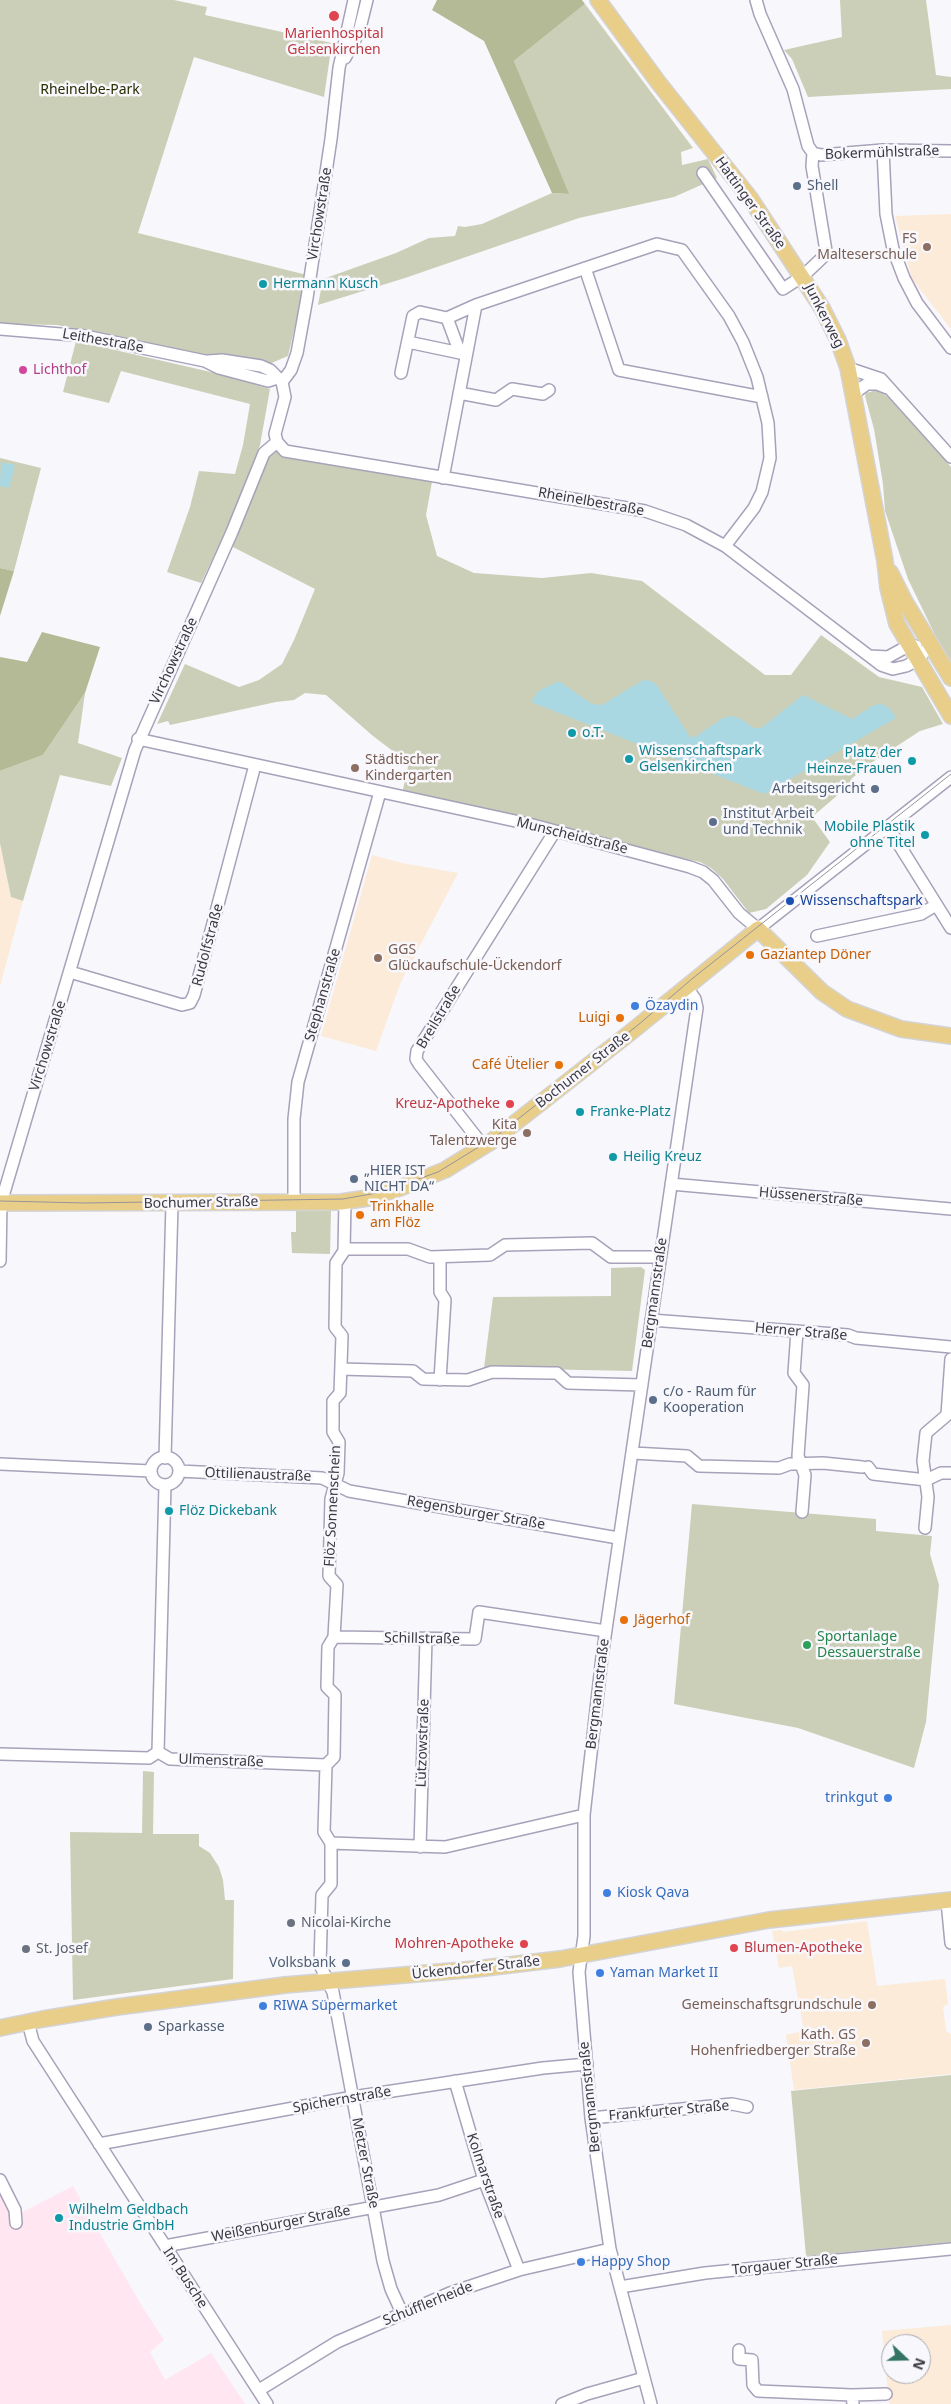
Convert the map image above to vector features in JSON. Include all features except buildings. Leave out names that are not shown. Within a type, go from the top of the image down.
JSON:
[{"type":"main road","name":"Hattinger Straße","points":[[598,0],[658,82],[750,198],[803,276]]},
{"type":"main road","name":"Junkerweg","points":[[803,276],[838,340],[848,368],[885,561],[888,588],[899,630],[951,716]]},
{"type":"main road","name":"Junkerweg","points":[[885,561],[905,602],[951,678]]},
{"type":"main road","name":"Bochumer Straße","points":[[1,1204],[294,1203],[345,1201],[384,1194],[431,1177],[484,1148],[758,929]]},
{"type":"main road","name":"Munscheidstraße","points":[[758,929],[822,992],[848,1009],[901,1029],[951,1036]]},
{"type":"main road","name":"Ückendorfer Straße","points":[[0,2028],[117,2007],[285,1985],[560,1960],[769,1920],[949,1900]]},
{"type":"street","name":"Virchowstraße","points":[[280,380],[291,370],[297,353],[331,139],[339,68],[354,0]]},
{"type":"street","name":"Virchowstraße","points":[[339,68],[359,32],[366,0]]},
{"type":"street","name":"Junkerweg","points":[[756,0],[760,14],[793,89],[808,146],[813,153],[812,166],[826,251],[823,257],[803,276]]},
{"type":"street","name":"Bokermühlstraße","points":[[813,153],[821,155],[883,150],[951,151]]},
{"type":"street","points":[[883,150],[886,214],[893,249],[904,278],[917,303],[951,348]]},
{"type":"street","name":"Hattinger Straße","points":[[703,173],[782,289],[803,276]]},
{"type":"street","points":[[401,373],[412,316],[427,312],[448,318],[476,306],[657,244],[682,250],[729,316],[743,342],[757,377],[770,442],[767,476],[754,508],[725,546]]},
{"type":"street","points":[[585,268],[619,370],[762,397]]},
{"type":"street","points":[[442,478],[459,393],[463,354],[476,306]]},
{"type":"street","points":[[448,318],[463,354]]},
{"type":"street","name":"Leithestraße","points":[[0,330],[85,336],[205,361],[222,360],[260,366],[270,370],[280,380]]},
{"type":"street","points":[[408,342],[463,354]]},
{"type":"street","points":[[848,368],[881,379],[951,457]]},
{"type":"street","points":[[277,442],[275,434],[285,397],[280,380]]},
{"type":"street","points":[[853,394],[856,390],[867,384],[877,384],[889,388]]},
{"type":"street","points":[[459,393],[496,400],[512,389],[543,394],[549,390]]},
{"type":"street","name":"Virchowstraße","points":[[0,1261],[1,1204],[138,739],[232,532],[264,453],[277,442]]},
{"type":"street","name":"Rheinelbestraße","points":[[277,442],[285,451],[645,511],[686,524],[725,546],[881,665],[893,669],[906,666],[918,660]]},
{"type":"street","points":[[868,655],[880,658],[888,657],[908,646],[930,644]]},
{"type":"street","points":[[918,660],[930,644]]},
{"type":"street","name":"Munscheidstraße","points":[[138,739],[555,831],[703,872],[714,880],[739,913],[758,929]]},
{"type":"street","name":"Rudolfstraße","points":[[70,972],[182,1005],[190,1003],[194,995],[255,765]]},
{"type":"street","name":"Bochumer Straße","points":[[758,929],[951,777]]},
{"type":"street","name":"Stephanstraße","points":[[294,1203],[294,1119],[298,1082],[380,792]]},
{"type":"street","points":[[888,827],[951,928]]},
{"type":"street","name":"Breilstraße","points":[[484,1148],[419,1064],[416,1059],[417,1051],[555,831]]},
{"type":"street","points":[[816,936],[922,914],[936,905]]},
{"type":"street","name":"Bergmannstraße","points":[[651,2404],[610,2249],[591,2118],[579,1972],[583,1955],[584,1815],[606,1630],[696,1008],[695,1000],[686,986]]},
{"type":"street","name":"Hüssenerstraße","points":[[671,1184],[951,1209]]},
{"type":"street","name":"Flöz Sonnenschein","points":[[329,1982],[320,1965],[322,1895],[331,1884],[331,1843],[324,1832],[326,1765],[334,1757],[335,1695],[327,1687],[328,1647],[334,1637],[337,1585],[330,1576],[332,1499],[336,1483],[340,1442],[332,1432],[333,1401],[340,1394],[342,1336],[335,1327],[336,1263],[344,1249],[345,1201]]},
{"type":"street","points":[[166,1458],[172,1204]]},
{"type":"street","points":[[344,1249],[408,1249],[430,1257],[440,1257],[490,1254],[505,1245],[592,1243],[611,1257],[659,1257]]},
{"type":"street","points":[[440,1257],[440,1292],[445,1300],[440,1380]]},
{"type":"street","name":"Herner Straße","points":[[651,1320],[848,1334],[856,1338],[951,1347]]},
{"type":"street","points":[[797,1331],[794,1373],[803,1385],[798,1456],[805,1475],[802,1512]]},
{"type":"street","points":[[924,1528],[928,1497],[923,1461],[926,1433],[947,1415],[951,1360]]},
{"type":"street","points":[[340,1369],[413,1371],[423,1379],[440,1380],[468,1380],[492,1372],[557,1373],[568,1382],[642,1384]]},
{"type":"street","points":[[633,1453],[687,1456],[699,1466],[779,1468],[790,1464],[823,1463],[865,1467],[873,1474],[926,1480],[942,1473],[951,1473]]},
{"type":"street","points":[[166,1458],[173,1460],[178,1472],[173,1482],[165,1485],[157,1482],[151,1471],[157,1460],[166,1458]]},
{"type":"street","points":[[0,1464],[151,1471]]},
{"type":"street","name":"Ottilienaustraße","points":[[178,1472],[322,1478],[336,1483]]},
{"type":"street","name":"Regensburger Straße","points":[[336,1483],[349,1491],[618,1538]]},
{"type":"street","points":[[158,1752],[165,1485]]},
{"type":"street","name":"Schillstraße","points":[[334,1637],[475,1639],[479,1612],[606,1630]]},
{"type":"street","name":"Lützowstraße","points":[[420,1847],[426,1639]]},
{"type":"street","name":"Ulmenstraße","points":[[0,1754],[149,1758],[158,1752],[170,1759],[326,1765]]},
{"type":"street","points":[[331,1843],[445,1847],[584,1815]]},
{"type":"street","points":[[949,1900],[951,1943]]},
{"type":"street","name":"Metzer Straße","points":[[329,1982],[333,1992],[383,2261],[391,2289],[402,2313]]},
{"type":"street","name":"Im Busche","points":[[28,2022],[32,2041],[268,2404]]},
{"type":"street","name":"Spichernstraße","points":[[99,2144],[353,2097],[542,2068],[587,2064]]},
{"type":"street","name":"Kolmarstraße","points":[[455,2081],[484,2180],[519,2270]]},
{"type":"street","name":"Frankfurter Straße","points":[[591,2118],[732,2104],[747,2107]]},
{"type":"street","points":[[0,2180],[15,2210],[16,2223]]},
{"type":"street","name":"Weißenburger Straße","points":[[165,2246],[439,2194],[484,2180]]},
{"type":"street","name":"Schüfflerheide","points":[[259,2390],[336,2342],[450,2293],[519,2270],[610,2249]]},
{"type":"street","name":"Torgauer Straße","points":[[620,2287],[705,2273],[951,2249]]},
{"type":"street","points":[[739,2350],[739,2359],[752,2360],[753,2386],[761,2392],[816,2399],[852,2399],[886,2394]]},
{"type":"street","points":[[562,2404],[587,2394],[644,2378]]},
{"type":"shaded area","name":"FS Malteserschule","points":[[951,214],[951,329],[912,279],[895,216]]},
{"type":"shaded area","points":[[0,843],[11,896],[23,901],[0,986]]},
{"type":"shaded area","name":"GGS Glückaufschule-Ückendorf","points":[[372,855],[402,863],[458,873],[400,984],[376,1051],[321,1036]]},
{"type":"shaded area","name":"Gemeinschaftsgrundschule","points":[[867,1921],[877,1986],[945,1979],[948,2004],[943,2007],[946,2031],[951,2034],[951,2074],[794,2090],[786,2035],[804,2031],[792,1966],[779,1968],[772,1931],[781,1930],[784,1932]]},
{"type":"shaded area","points":[[73,2186],[140,2303],[164,2340],[150,2352],[165,2380],[211,2353],[245,2404],[0,2404],[0,2189],[15,2216]]},
{"type":"shaded area","points":[[951,2325],[951,2404],[889,2404],[887,2384],[931,2384],[931,2334],[882,2334],[882,2331]]},
{"type":"green space","name":"Rheinelbe-Park","points":[[0,0],[174,0],[207,7],[205,15],[332,43],[324,97],[194,57],[138,233],[307,275],[288,356],[269,364],[212,356],[57,325],[0,324]]},
{"type":"green space","points":[[437,0],[582,0],[585,4],[514,61],[569,194],[552,193],[484,41],[432,10]]},
{"type":"green space","points":[[840,0],[926,0],[936,75],[951,77],[951,89],[808,97],[792,59],[784,50],[842,37]]},
{"type":"green space","points":[[585,4],[693,148],[681,152],[682,165],[708,159],[717,178],[674,197],[579,218],[405,278],[318,305],[323,279],[396,253],[429,238],[455,236],[458,226],[465,227],[482,224],[552,193],[568,194],[514,61]]},
{"type":"green space","points":[[76,341],[215,373],[270,389],[260,445],[229,524],[201,583],[167,572],[190,507],[199,471],[235,474],[243,445],[250,404],[121,371],[109,403],[63,392]]},
{"type":"green space","points":[[877,390],[888,397],[951,467],[951,662],[937,639],[908,579],[885,511],[883,484],[874,429],[865,396],[866,393]]},
{"type":"green space","name":"Wissenschaftspark Gelsenkirchen","points":[[275,448],[432,482],[426,515],[437,556],[474,573],[542,578],[591,573],[642,581],[765,675],[791,675],[821,635],[879,677],[922,687],[943,724],[920,731],[871,763],[851,779],[853,782],[812,817],[830,842],[807,875],[766,909],[749,913],[723,879],[711,868],[700,862],[402,794],[408,767],[406,761],[373,736],[326,695],[305,693],[294,700],[276,702],[170,725],[168,721],[157,724],[185,664],[239,687],[259,680],[282,664],[294,640],[315,589],[229,545],[258,470]]},
{"type":"green space","points":[[0,458],[41,468],[14,571],[0,568]]},
{"type":"green space","points":[[0,568],[14,571],[0,616]]},
{"type":"green space","points":[[42,632],[100,647],[85,693],[43,755],[0,771],[0,657],[27,662]]},
{"type":"green space","points":[[85,693],[78,743],[122,758],[111,786],[60,775],[23,901],[11,897],[0,843],[0,771],[43,755]]},
{"type":"green space","points":[[296,1211],[331,1211],[330,1254],[292,1253],[291,1232],[296,1232]]},
{"type":"green space","points":[[641,1267],[645,1270],[632,1371],[484,1368],[493,1297],[611,1296],[611,1268]]},
{"type":"green space","name":"Sportanlage Dessauerstraße","points":[[692,1504],[876,1519],[876,1531],[932,1536],[930,1554],[939,1585],[926,1722],[914,1768],[798,1728],[674,1704]]},
{"type":"green space","points":[[143,1771],[154,1772],[153,1834],[199,1834],[199,1846],[210,1853],[219,1867],[223,1880],[225,1900],[234,1900],[233,1979],[73,2000],[70,1832],[142,1833]]},
{"type":"green space","points":[[951,2075],[951,2242],[806,2256],[791,2091]]},
{"type":"water","points":[[1,462],[15,465],[9,488],[0,486]]},
{"type":"water","points":[[643,680],[656,684],[690,737],[695,737],[723,718],[733,716],[754,728],[761,728],[803,695],[852,719],[874,705],[882,704],[890,709],[896,718],[764,794],[531,702],[538,691],[559,681],[592,704],[602,705]]},
{"type":"tram line","points":[[0,1201],[86,1203],[343,1199],[382,1192],[438,1172],[495,1137],[951,774]]},
{"type":"place","name":"Marienhospital Gelsenkirchen","points":[[334,16]]},
{"type":"place","name":"Shell","points":[[797,186]]},
{"type":"place","name":"FS Malteserschule","points":[[927,247]]},
{"type":"place","name":"Hermann Kusch","points":[[263,284]]},
{"type":"place","name":"Lichthof","points":[[23,370]]},
{"type":"place","name":"o.T.","points":[[572,733]]},
{"type":"place","name":"Wissenschaftspark Gelsenkirchen","points":[[629,759]]},
{"type":"place","name":"Platz der Heinze-Frauen","points":[[912,761]]},
{"type":"place","name":"Städtischer Kindergarten","points":[[355,768]]},
{"type":"place","name":"Arbeitsgericht","points":[[875,789]]},
{"type":"place","name":"Institut Arbeit und Technik","points":[[713,822]]},
{"type":"place","name":"Mobile Plastik ohne Titel","points":[[925,835]]},
{"type":"place","name":"Wissenschaftspark","points":[[790,901]]},
{"type":"place","name":"Gaziantep Döner","points":[[750,955]]},
{"type":"place","name":"GGS Glückaufschule-Ückendorf","points":[[378,958]]},
{"type":"place","name":"Özaydin","points":[[635,1006]]},
{"type":"place","name":"Luigi","points":[[620,1018]]},
{"type":"place","name":"Café Ütelier","points":[[559,1065]]},
{"type":"place","name":"Kreuz-Apotheke","points":[[510,1104]]},
{"type":"place","name":"Franke-Platz","points":[[580,1112]]},
{"type":"place","name":"Kita Talentzwerge","points":[[527,1133]]},
{"type":"place","name":"Heilig Kreuz","points":[[613,1157]]},
{"type":"place","name":"„HIER IST NICHT DA“","points":[[354,1179]]},
{"type":"place","name":"Trinkhalle am Flöz","points":[[360,1215]]},
{"type":"place","name":"c/o - Raum für Kooperation","points":[[653,1400]]},
{"type":"place","name":"Flöz Dickebank","points":[[169,1511]]},
{"type":"place","name":"Jägerhof","points":[[624,1620]]},
{"type":"place","name":"Sportanlage Dessauerstraße","points":[[807,1645]]},
{"type":"place","name":"trinkgut","points":[[888,1798]]},
{"type":"place","name":"Kiosk Qava","points":[[607,1893]]},
{"type":"place","name":"Nicolai-Kirche","points":[[291,1923]]},
{"type":"place","name":"Mohren-Apotheke","points":[[524,1944]]},
{"type":"place","name":"Blumen-Apotheke","points":[[734,1948]]},
{"type":"place","name":"St. Josef","points":[[26,1949]]},
{"type":"place","name":"Volksbank","points":[[346,1963]]},
{"type":"place","name":"Yaman Market II","points":[[600,1973]]},
{"type":"place","name":"Gemeinschaftsgrundschule","points":[[872,2005]]},
{"type":"place","name":"RIWA Süpermarket","points":[[263,2006]]},
{"type":"place","name":"Sparkasse","points":[[148,2027]]},
{"type":"place","name":"Kath. GS Hohenfriedberger Straße","points":[[866,2043]]},
{"type":"place","name":"Wilhelm Geldbach Industrie GmbH","points":[[59,2218]]},
{"type":"place","name":"Happy Shop","points":[[581,2262]]}]
